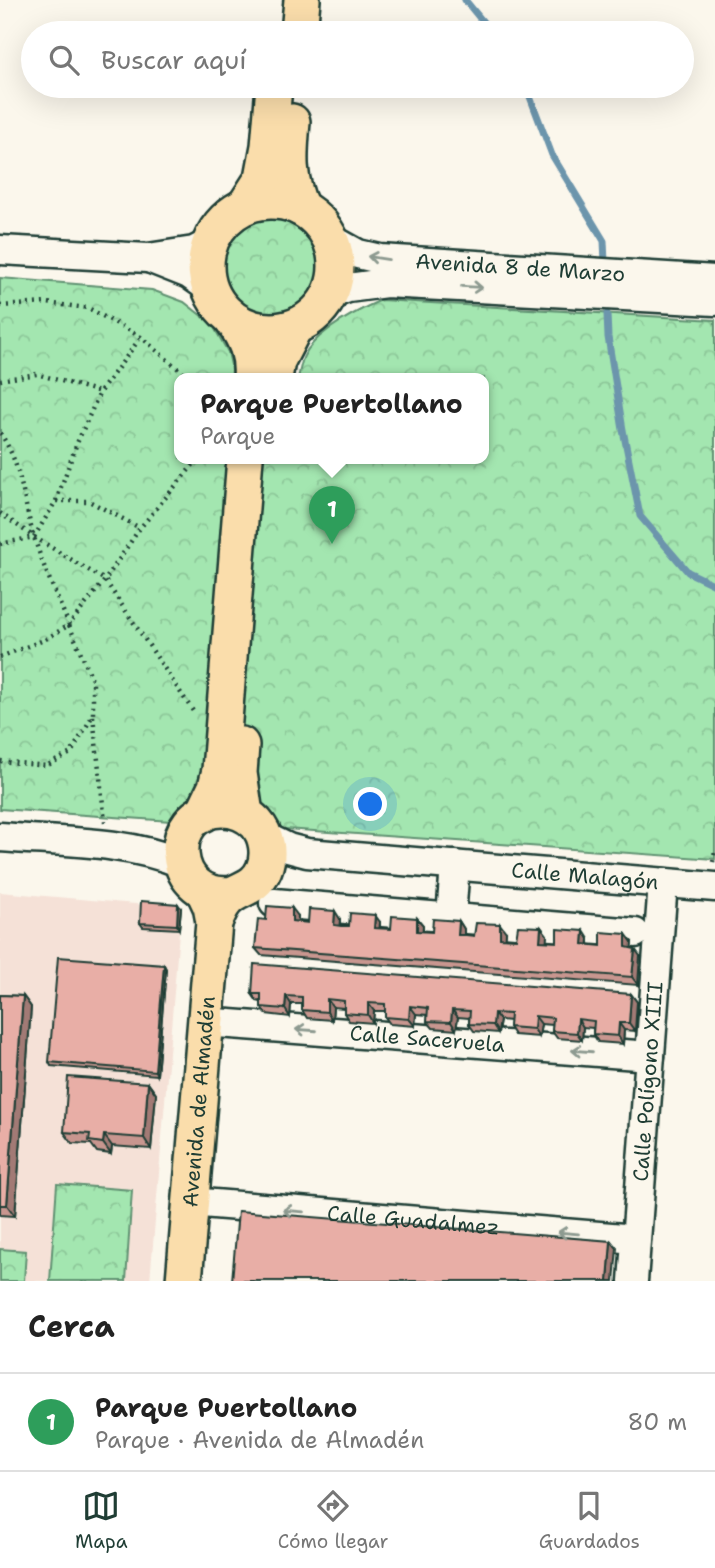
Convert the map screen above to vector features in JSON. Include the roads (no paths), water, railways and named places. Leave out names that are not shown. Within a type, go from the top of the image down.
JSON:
[{"type":"main road","points":[[279,21],[281,0]]},
{"type":"main road","points":[[300,21],[302,0]]},
{"type":"main road","points":[[245,206],[263,178],[273,98]]},
{"type":"main road","points":[[294,98],[289,167],[292,187],[301,208]]},
{"type":"main road","points":[[233,320],[252,329],[273,332],[294,328],[309,320],[322,308],[331,294],[337,275],[337,257],[331,239],[324,227],[301,208],[283,202],[263,201],[245,206],[224,221],[210,243],[206,265],[209,288],[223,311],[246,338],[251,373]]},
{"type":"main road","points":[[275,373],[294,328]]},
{"type":"main road","points":[[244,464],[220,770],[216,787],[189,837],[186,874],[218,903],[253,884],[258,839],[241,794],[240,753],[264,464]]},
{"type":"main road","points":[[189,837],[217,809],[231,809],[258,839]]},
{"type":"main road","name":"Avenida de Almadén","points":[[184,1281],[204,1022],[218,903]]},
{"type":"street","name":"Avenida 8 de Marzo","points":[[331,239],[358,254],[380,259],[715,280]]},
{"type":"street","points":[[0,250],[148,258],[194,251],[210,243]]},
{"type":"street","points":[[148,258],[171,265],[209,288]]},
{"type":"street","name":"Avenida 8 de Marzo","points":[[331,294],[348,288],[386,283],[715,301]]},
{"type":"street","points":[[0,837],[121,847],[189,837]]},
{"type":"street","name":"Calle Malagón","points":[[258,839],[284,857],[307,853],[715,887]]},
{"type":"street","points":[[452,917],[455,865]]},
{"type":"street","name":"Calle Polígono XIII","points":[[633,1281],[663,883]]},
{"type":"street","points":[[274,903],[635,933]]},
{"type":"street","name":"Calle Saceruela","points":[[204,1022],[650,1056]]},
{"type":"street","name":"Calle Guadalmez","points":[[190,1202],[636,1238]]},
{"type":"waterway","points":[[465,0],[482,21]]},
{"type":"waterway","points":[[531,98],[552,155],[604,241],[605,262]]},
{"type":"waterway","points":[[607,314],[608,337],[623,430],[640,516],[688,572],[715,585]]},
{"type":"place","name":"Parque Puertollano","points":[[332,544]]}]
